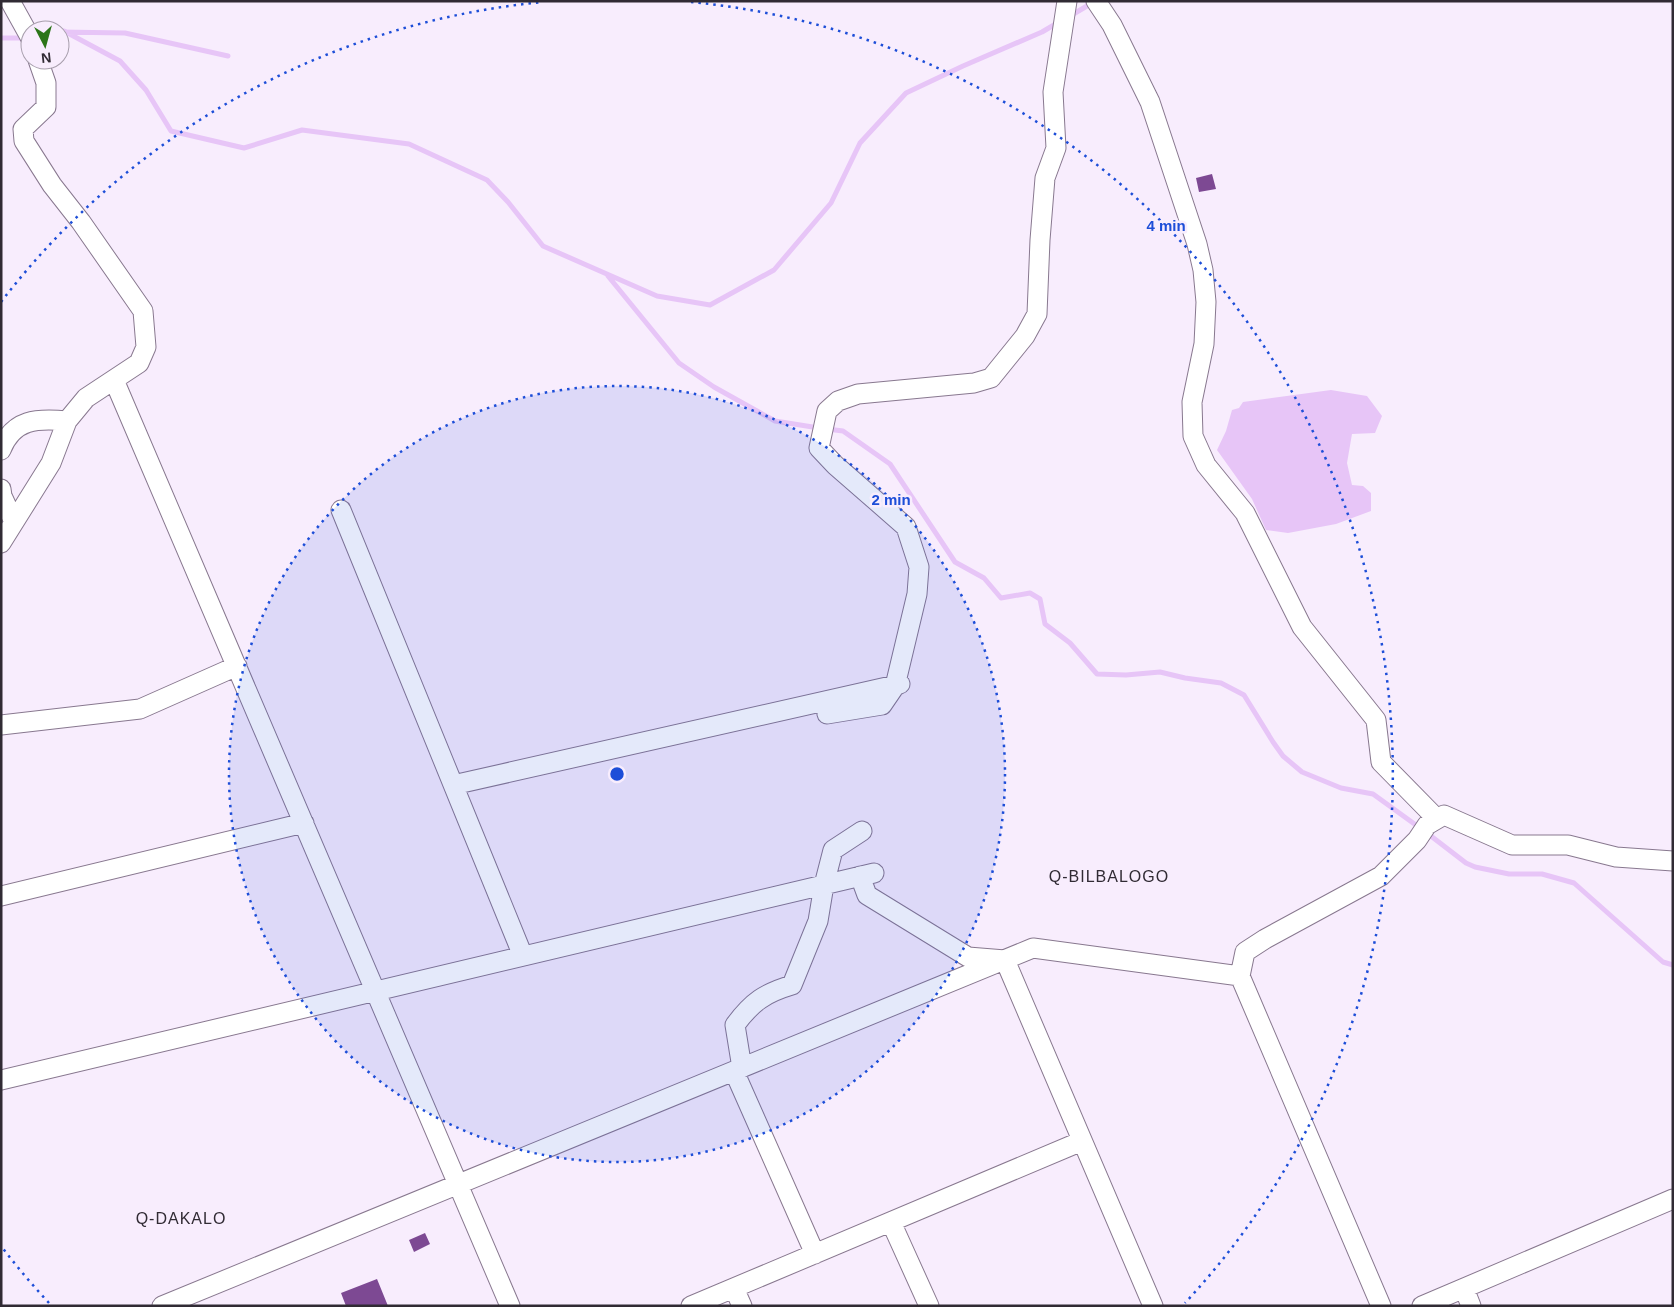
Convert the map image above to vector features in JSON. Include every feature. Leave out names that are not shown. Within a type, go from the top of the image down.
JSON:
[{"type":"street","points":[[10,1],[20,20]]},
{"type":"street","points":[[827,714],[882,705],[899,684],[917,594],[919,568],[906,527],[819,448],[827,410],[838,401],[858,394],[974,383],[990,378],[1025,336],[1037,314],[1045,178],[1056,148],[1054,92],[1067,1]]},
{"type":"street","points":[[1096,1],[1112,25],[1150,102],[1197,244],[1203,270],[1206,302],[1204,344],[1192,402],[1193,436],[1206,465],[1245,514],[1302,626],[1376,720],[1381,762],[1427,828]]},
{"type":"street","points":[[1,543],[50,462],[67,421],[86,398],[139,363],[146,347],[143,311],[81,222],[52,185],[24,141],[23,129],[46,107],[46,83],[41,70]]},
{"type":"street","points":[[114,380],[510,1306]]},
{"type":"street","points":[[1,450],[6,438],[18,425],[48,419],[67,421]]},
{"type":"street","points":[[1,489],[2,496],[14,522]]},
{"type":"street","points":[[341,510],[523,956]]},
{"type":"street","points":[[1,724],[140,709],[237,666]]},
{"type":"street","points":[[453,785],[899,684]]},
{"type":"street","points":[[1381,1306],[1240,976],[1244,952],[1381,876],[1427,828],[1444,815],[1512,845],[1568,845],[1616,857],[1673,860]]},
{"type":"street","points":[[1,896],[304,823]]},
{"type":"street","points":[[815,1254],[738,1069],[735,1025],[745,1011],[770,992],[792,985],[818,921],[824,885],[833,850],[862,831]]},
{"type":"street","points":[[1,1080],[867,875],[867,895],[968,957],[1005,960]]},
{"type":"street","points":[[162,1306],[1033,948],[1240,976]]},
{"type":"street","points":[[1005,960],[1153,1306]]},
{"type":"street","points":[[691,1306],[1082,1141]]},
{"type":"street","points":[[1422,1306],[1673,1199]]},
{"type":"street","points":[[891,1222],[929,1306]]},
{"type":"street","points":[[734,1288],[742,1306]]},
{"type":"street","points":[[1464,1288],[1471,1306]]},
{"type":"shaded area","points":[[1331,390],[1367,396],[1382,416],[1375,433],[1352,434],[1347,463],[1352,485],[1363,486],[1371,493],[1371,511],[1336,524],[1288,533],[1266,530],[1252,499],[1217,450],[1226,431],[1232,410],[1239,408],[1243,402]]},
{"type":"building","points":[[1212,174],[1216,189],[1199,192],[1196,178]]},
{"type":"building","points":[[425,1233],[430,1244],[414,1252],[409,1240]]},
{"type":"building","points":[[377,1279],[388,1306],[346,1306],[341,1293]]},
{"type":"waterway","points":[[1070,16],[1087,6],[1089,1]]},
{"type":"waterway","points":[[70,34],[120,61],[146,90],[171,131],[244,148],[302,130],[409,144],[487,180],[508,202],[543,246],[657,296],[710,305],[774,270],[831,203],[860,143],[906,93],[1042,32],[1059,22]]},
{"type":"waterway","points":[[70,32],[125,33],[228,56]]},
{"type":"waterway","points":[[1,38],[20,38]]},
{"type":"waterway","points":[[608,276],[679,363],[714,387],[775,421],[819,428]]},
{"type":"waterway","points":[[827,429],[843,431],[890,464],[955,562],[984,578],[1001,598],[1030,593],[1040,599],[1045,624],[1070,643],[1097,674],[1126,675],[1160,672],[1221,683],[1244,695],[1283,756],[1302,772],[1341,788],[1373,794],[1420,828]]},
{"type":"waterway","points":[[1427,833],[1466,863],[1475,867],[1509,874],[1542,874],[1574,883],[1663,962],[1673,965]]},
{"type":"district","name":"Q-BILBALOGO","points":[[1109,876]]},
{"type":"district","name":"Q-DAKALO","points":[[181,1218]]}]
